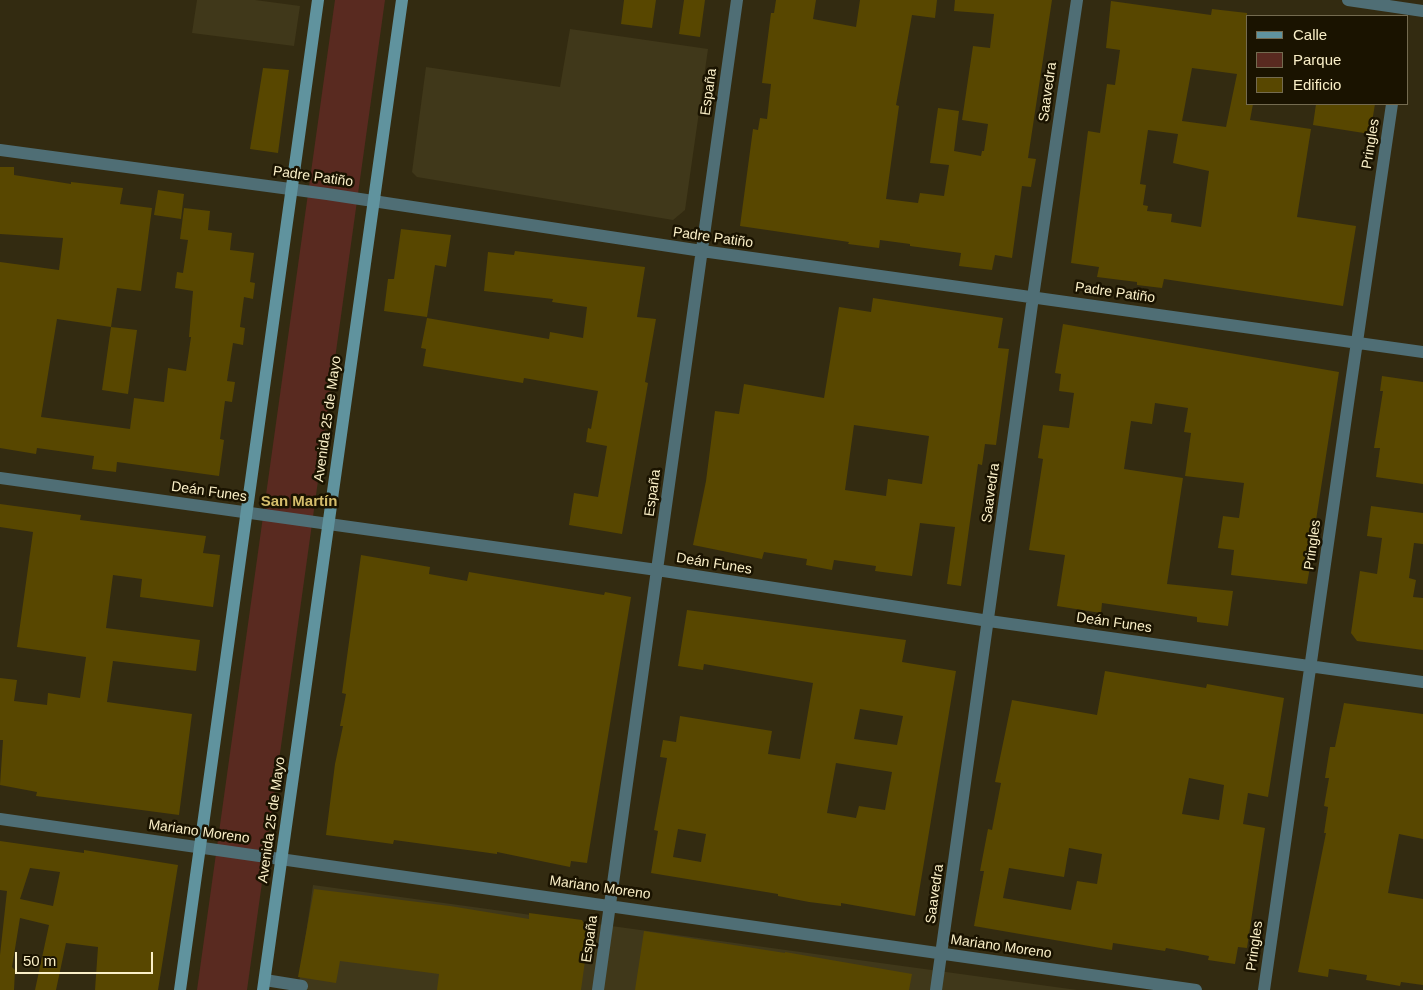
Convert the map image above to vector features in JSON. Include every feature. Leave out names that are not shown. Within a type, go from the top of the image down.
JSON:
[{"type":"main road","points":[[180,990],[318,0]]},
{"type":"main road","name":"Avenida 25 de Mayo","points":[[264,985],[402,0]]},
{"type":"street","name":"España","points":[[598,990],[737,0]]},
{"type":"street","name":"Saavedra","points":[[936,990],[1033,296],[1077,0]]},
{"type":"street","points":[[1348,0],[1423,10]]},
{"type":"street","name":"Pringles","points":[[1264,990],[1312,665],[1356,342],[1392,105]]},
{"type":"street","name":"Padre Patiño","points":[[0,150],[292,189],[702,251],[1423,352]]},
{"type":"street","name":"Deán Funes","points":[[0,478],[657,570],[989,621],[1423,682]]},
{"type":"street","name":"Mariano Moreno","points":[[0,819],[1196,990]]},
{"type":"street","points":[[264,985],[302,986]]},
{"type":"shaded area","points":[[197,0],[255,0],[300,6],[294,46],[192,33]]},
{"type":"shaded area","points":[[570,29],[708,49],[685,210],[673,220],[417,177],[412,172],[426,67],[560,87]]},
{"type":"shaded area","points":[[313,885],[1077,990],[298,990]]},
{"type":"green space","points":[[335,0],[385,0],[247,990],[197,990]]},
{"type":"building","points":[[624,0],[656,0],[652,28],[621,24]]},
{"type":"building","points":[[684,0],[705,0],[700,37],[679,34]]},
{"type":"building","points":[[776,0],[816,0],[813,19],[856,27],[860,0],[937,0],[935,18],[912,15],[896,105],[899,106],[886,199],[918,203],[920,193],[944,196],[949,165],[930,163],[938,108],[959,111],[954,151],[981,156],[982,151],[984,151],[988,124],[962,120],[973,46],[990,48],[994,14],[954,11],[955,0],[1052,0],[1028,158],[1036,159],[1031,187],[1022,186],[1012,258],[995,255],[992,270],[959,266],[961,253],[910,246],[910,244],[880,240],[879,248],[740,226],[753,129],[758,130],[760,118],[767,119],[771,84],[762,83],[771,13],[774,13]]},
{"type":"building","points":[[1111,1],[1211,15],[1212,9],[1247,13],[1246,105],[1253,105],[1250,120],[1311,129],[1297,217],[1356,226],[1343,306],[1164,279],[1162,288],[1137,285],[1137,282],[1097,277],[1099,267],[1071,263],[1088,131],[1100,133],[1107,84],[1115,85],[1120,50],[1106,48]],"holes":[[[1192,68],[1237,74],[1226,127],[1182,121]],[[1148,130],[1178,134],[1173,163],[1209,171],[1201,227],[1171,222],[1172,214],[1147,211],[1148,206],[1143,205],[1146,185],[1140,184]]]},
{"type":"building","points":[[263,68],[289,70],[278,153],[250,149]]},
{"type":"building","points":[[1316,105],[1375,105],[1370,134],[1313,125]]},
{"type":"building","points":[[0,167],[14,167],[14,175],[71,184],[71,182],[123,188],[120,204],[152,208],[141,291],[117,288],[111,327],[57,319],[41,417],[130,429],[134,398],[164,402],[168,368],[186,371],[191,337],[189,337],[193,291],[175,288],[177,272],[183,273],[188,240],[180,239],[184,208],[210,211],[208,230],[232,233],[230,250],[254,253],[250,282],[255,283],[253,299],[244,297],[240,327],[245,328],[243,345],[233,343],[227,381],[235,382],[232,402],[225,401],[220,439],[224,440],[219,476],[117,462],[116,472],[92,469],[94,456],[37,448],[36,454],[0,448],[0,262],[59,270],[63,238],[0,234]]},
{"type":"building","points":[[158,190],[184,194],[181,219],[154,215]]},
{"type":"building","points":[[401,229],[451,235],[446,267],[435,265],[427,317],[384,311],[388,279],[394,279]]},
{"type":"building","points":[[515,251],[645,267],[637,317],[656,319],[645,382],[648,383],[622,534],[569,525],[574,493],[598,497],[607,446],[586,442],[588,428],[591,429],[598,391],[524,378],[523,383],[423,366],[426,349],[421,348],[427,318],[549,339],[550,332],[583,338],[587,307],[552,302],[553,299],[484,291],[488,252],[514,255]]},
{"type":"building","points":[[873,298],[1003,318],[998,348],[1009,349],[996,445],[985,444],[982,465],[978,464],[961,586],[947,584],[955,527],[920,523],[912,576],[875,571],[876,566],[834,560],[832,570],[806,565],[807,559],[764,552],[762,559],[693,545],[706,481],[715,411],[739,414],[744,384],[824,398],[839,307],[871,312]],"holes":[[[854,425],[929,436],[922,484],[888,479],[886,496],[845,490]]]},
{"type":"building","points":[[1063,324],[1339,372],[1314,533],[1312,533],[1307,566],[1310,567],[1307,584],[1231,575],[1234,550],[1218,548],[1223,516],[1239,518],[1244,483],[1185,476],[1191,433],[1184,432],[1188,408],[1155,403],[1152,424],[1131,421],[1124,469],[1183,478],[1167,584],[1233,591],[1228,626],[1197,622],[1197,617],[1102,603],[1101,613],[1057,606],[1065,555],[1029,550],[1043,459],[1038,458],[1043,425],[1069,428],[1074,393],[1059,391],[1061,374],[1055,373]]},
{"type":"building","points":[[111,327],[137,330],[128,394],[102,390]]},
{"type":"building","points":[[1382,376],[1423,382],[1423,484],[1376,477],[1380,448],[1374,448],[1383,391],[1380,391]]},
{"type":"building","points":[[0,504],[81,515],[80,520],[206,536],[203,553],[220,555],[213,607],[140,597],[142,579],[113,575],[106,628],[200,640],[196,671],[113,661],[107,702],[192,714],[179,815],[36,796],[37,792],[0,785],[3,740],[0,740],[0,678],[17,680],[14,701],[47,705],[48,693],[80,698],[86,657],[17,647],[33,532],[0,527]]},
{"type":"building","points":[[1371,506],[1423,513],[1423,544],[1414,543],[1409,578],[1416,580],[1413,597],[1423,598],[1423,650],[1357,641],[1351,633],[1360,571],[1377,574],[1382,538],[1367,536]]},
{"type":"building","points":[[361,555],[430,567],[429,574],[467,581],[469,572],[604,595],[605,592],[631,597],[587,863],[571,861],[570,867],[497,852],[497,854],[394,840],[393,844],[326,835],[335,764],[343,726],[340,726],[346,694],[342,693]]},
{"type":"building","points":[[687,610],[906,640],[902,662],[956,671],[915,916],[841,903],[841,906],[809,902],[778,896],[778,894],[651,873],[658,831],[654,830],[667,758],[660,757],[663,740],[676,742],[680,716],[772,731],[768,754],[800,759],[813,683],[704,664],[703,670],[678,666]],"holes":[[[860,709],[903,716],[897,745],[854,739]],[[836,763],[892,772],[885,810],[859,806],[856,818],[827,813]],[[678,829],[706,834],[701,862],[673,857]]]},
{"type":"building","points":[[1105,671],[1206,688],[1207,684],[1284,698],[1268,797],[1248,793],[1243,824],[1265,828],[1247,948],[1238,947],[1235,964],[1208,960],[1209,956],[1166,948],[1165,951],[1113,943],[1112,950],[974,926],[984,871],[980,871],[988,829],[992,830],[1001,783],[995,782],[1012,700],[1097,715]],"holes":[[[1189,778],[1224,785],[1219,820],[1182,814]],[[1069,848],[1102,854],[1097,884],[1077,881],[1071,910],[1003,898],[1009,868],[1064,877]]]},
{"type":"building","points":[[1344,703],[1423,714],[1423,839],[1399,834],[1388,893],[1423,899],[1423,985],[1401,982],[1400,986],[1366,980],[1367,975],[1329,969],[1328,977],[1298,972],[1326,833],[1324,833],[1328,807],[1324,806],[1329,778],[1325,778],[1330,747],[1335,747]]},
{"type":"building","points":[[0,841],[84,853],[84,850],[178,865],[158,990],[95,990],[98,947],[66,943],[56,990],[35,990],[49,925],[20,918],[12,967],[15,970],[14,990],[0,990],[0,955],[7,891],[0,890]],"holes":[[[30,868],[60,872],[53,906],[20,899]]]},
{"type":"building","points":[[314,889],[450,906],[529,919],[529,913],[582,920],[589,932],[581,990],[437,990],[439,974],[340,961],[336,983],[298,977]]},
{"type":"building","points":[[644,931],[785,952],[912,974],[909,990],[635,990]]},
{"type":"district","name":"San Martín","points":[[299,502]]}]
